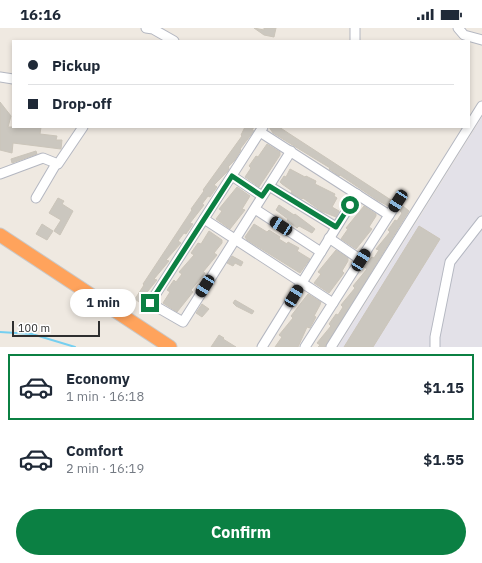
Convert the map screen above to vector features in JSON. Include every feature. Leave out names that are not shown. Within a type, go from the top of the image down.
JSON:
[{"type":"highway","points":[[0,235],[170,347]]},
{"type":"street","points":[[146,28],[172,40]]},
{"type":"street","points":[[355,28],[355,40]]},
{"type":"street","points":[[458,28],[464,35],[470,38],[482,40]]},
{"type":"street","points":[[0,77],[12,78]]},
{"type":"street","points":[[470,125],[482,106]]},
{"type":"street","points":[[36,198],[56,164],[61,162],[82,128]]},
{"type":"street","points":[[332,347],[468,128]]},
{"type":"street","points":[[291,152],[183,322],[150,303],[261,129],[291,152],[389,214]]},
{"type":"street","points":[[1,171],[43,158],[49,159],[56,164]]},
{"type":"street","points":[[232,176],[262,196]]},
{"type":"street","points":[[269,186],[336,227]]},
{"type":"street","points":[[262,347],[357,194]]},
{"type":"street","points":[[306,347],[398,201]]},
{"type":"street","points":[[255,209],[321,252]]},
{"type":"street","points":[[204,219],[333,303]]},
{"type":"street","points":[[435,347],[435,337],[450,262],[482,221]]},
{"type":"street","points":[[329,238],[361,260]]},
{"type":"shaded area","points":[[482,117],[482,347],[338,347],[389,266]]},
{"type":"building","points":[[254,28],[264,30],[264,28],[276,28],[274,37],[264,35]]},
{"type":"building","points":[[0,102],[11,116],[8,127],[41,128],[40,134],[57,136],[56,140],[62,140],[61,149],[13,143],[12,153],[0,150]]},
{"type":"building","points":[[244,128],[253,128],[252,130],[254,131],[240,149],[241,150],[235,160],[228,167],[228,171],[214,185],[217,187],[210,197],[208,196],[202,204],[204,205],[190,223],[193,224],[186,234],[184,233],[178,241],[181,243],[166,260],[169,261],[154,279],[157,280],[139,302],[135,299],[144,285],[143,284],[192,210],[191,209],[204,191],[203,190],[242,136],[241,135]]},
{"type":"building","points":[[270,128],[281,128],[391,200],[388,206],[340,175],[339,176],[329,169],[330,168],[273,133]]},
{"type":"building","points":[[267,144],[280,152],[280,155],[259,187],[245,177],[251,168],[249,166],[256,156],[258,157]]},
{"type":"building","points":[[36,151],[37,154],[12,163],[11,159]]},
{"type":"building","points":[[290,169],[316,181],[315,184],[335,194],[334,196],[337,198],[332,207],[339,211],[336,217],[321,211],[303,198],[302,199],[291,193],[292,191],[280,182],[284,176],[286,177]]},
{"type":"building","points":[[237,187],[250,196],[242,209],[245,210],[230,229],[216,219],[222,211],[219,209]]},
{"type":"building","points":[[58,198],[64,201],[62,204],[73,211],[60,235],[54,231],[61,220],[49,213]]},
{"type":"building","points":[[279,205],[294,215],[295,214],[315,229],[312,233],[299,226],[297,228],[287,220],[288,219],[276,210]]},
{"type":"building","points":[[364,206],[376,214],[376,216],[369,227],[372,229],[356,249],[341,239],[348,229],[346,228]]},
{"type":"building","points":[[403,206],[409,211],[325,347],[318,347],[320,345],[317,343],[331,326],[329,324],[336,314],[338,315],[343,307],[341,305],[355,288],[353,286],[367,269],[364,267],[372,257],[374,258],[379,250],[376,249],[390,232],[388,230],[395,220],[397,221],[402,213],[400,211]]},
{"type":"building","points":[[42,224],[53,231],[47,240],[36,234]]},
{"type":"building","points":[[254,224],[267,232],[269,230],[280,237],[279,239],[287,244],[288,242],[299,248],[297,251],[310,259],[300,273],[247,240],[245,237]]},
{"type":"building","points":[[419,226],[440,239],[373,347],[344,347]]},
{"type":"building","points":[[209,231],[222,240],[222,243],[214,253],[217,255],[191,290],[193,292],[177,312],[163,303],[170,292],[167,290],[174,280],[176,282],[182,274],[179,272],[194,255],[191,253],[198,243],[201,244]]},
{"type":"building","points":[[336,250],[348,258],[348,261],[342,271],[344,273],[329,293],[314,283],[321,274],[318,272]]},
{"type":"building","points":[[232,256],[243,262],[241,266],[235,263],[233,266],[227,263]]},
{"type":"building","points":[[308,294],[321,302],[314,316],[316,317],[310,328],[307,327],[298,347],[275,347],[282,337],[279,335],[293,318],[291,316]]},
{"type":"building","points":[[235,300],[254,311],[252,314],[236,306],[233,303]]},
{"type":"building","points":[[202,304],[209,309],[202,317],[196,313]]},
{"type":"building","points":[[219,335],[224,338],[223,339],[236,347],[211,347]]},
{"type":"waterway","points":[[0,332],[32,334],[75,347]]},
{"type":"route","points":[[150,303],[232,176],[262,196],[269,186],[336,227],[350,205]]}]
